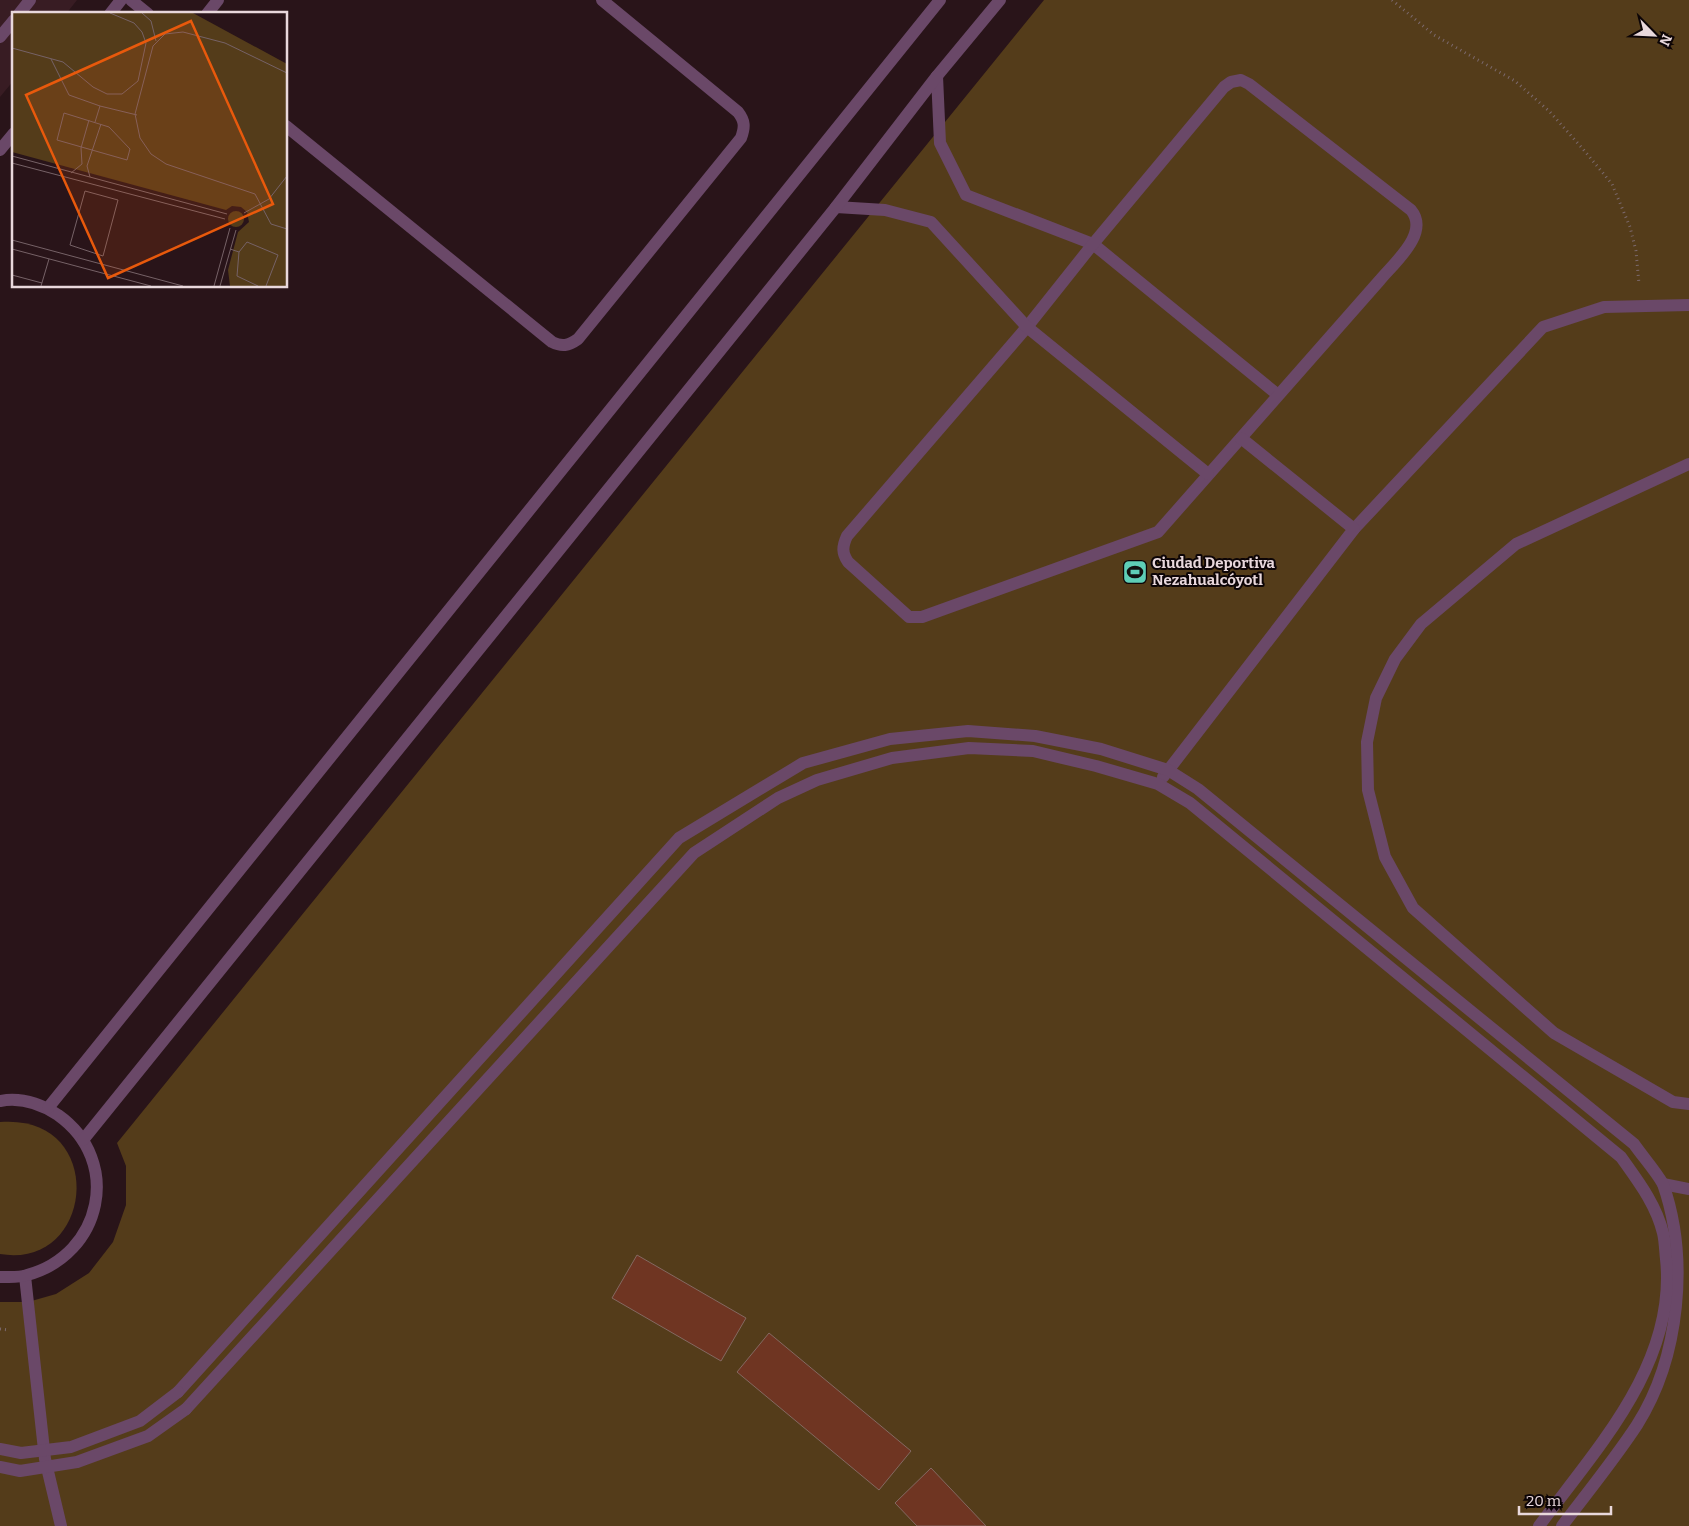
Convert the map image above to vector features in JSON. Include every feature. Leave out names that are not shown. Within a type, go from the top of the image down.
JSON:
[{"type":"street","points":[[21,12],[30,0]]},
{"type":"street","points":[[112,12],[121,0]]},
{"type":"street","points":[[130,0],[145,12]]},
{"type":"street","points":[[209,12],[218,0]]},
{"type":"street","points":[[288,128],[552,342],[560,346],[570,345],[578,339],[741,138],[744,129],[744,120],[738,112],[602,0]]},
{"type":"street","points":[[48,1108],[940,0]]},
{"type":"street","points":[[83,1140],[836,207],[937,76],[1000,0]]},
{"type":"street","points":[[0,37],[12,22]]},
{"type":"street","points":[[937,76],[940,143],[966,195],[1093,244],[1278,395]]},
{"type":"street","points":[[1241,80],[1249,84],[1411,210],[1418,218],[1415,236],[1380,280],[1158,532],[916,619],[903,613],[848,562],[843,554],[843,545],[864,516],[1027,327],[1093,244],[1224,87],[1231,82],[1241,80]]},
{"type":"street","points":[[0,150],[12,135]]},
{"type":"street","points":[[836,207],[885,210],[931,222],[1027,327],[1208,474]]},
{"type":"street","points":[[1158,784],[1354,529],[1543,327],[1604,306],[1689,306]]},
{"type":"street","points":[[1241,438],[1354,529]]},
{"type":"street","points":[[1689,464],[1516,544],[1421,624],[1395,659],[1376,698],[1367,742],[1368,790],[1384,857],[1413,908],[1554,1033],[1673,1102],[1689,1104]]},
{"type":"street","points":[[0,1449],[21,1453],[71,1446],[140,1421],[178,1392],[679,838],[803,763],[890,739],[968,731],[1035,736],[1101,749],[1168,770],[1198,789],[1634,1144],[1663,1184],[1681,1230],[1686,1280],[1677,1331],[1661,1379],[1637,1425],[1562,1526]]},
{"type":"street","points":[[0,1468],[20,1471],[77,1462],[148,1436],[186,1408],[694,853],[778,798],[817,780],[892,758],[969,748],[1033,751],[1096,766],[1158,784],[1190,804],[1621,1157],[1646,1192],[1663,1233],[1668,1281],[1660,1329],[1645,1373],[1620,1416],[1539,1526]]},
{"type":"street","points":[[0,1101],[28,1101],[48,1108],[70,1124],[87,1146],[96,1172],[97,1200],[89,1226],[74,1249],[51,1266],[25,1276],[0,1277]]},
{"type":"street","points":[[1663,1184],[1689,1189]]},
{"type":"street","points":[[25,1276],[46,1459],[61,1526]]},
{"type":"path","points":[[1392,0],[1434,36],[1515,81],[1549,111],[1612,184],[1630,227],[1636,251],[1641,306]]},
{"type":"shaded area","points":[[0,0],[77,0],[68,12],[12,12],[12,82],[0,97]]},
{"type":"shaded area","name":"Ciudad Deportiva Nezahualcóyotl","points":[[1044,0],[1689,0],[1689,1526],[0,1526],[0,1302],[28,1302],[56,1294],[89,1273],[113,1242],[126,1205],[126,1166],[117,1143]]},
{"type":"shaded area","points":[[0,1122],[35,1126],[59,1141],[73,1164],[76,1191],[71,1217],[56,1239],[32,1253],[0,1254]]},
{"type":"building","points":[[637,1255],[746,1318],[721,1361],[612,1298]]},
{"type":"building","points":[[769,1333],[911,1451],[879,1490],[737,1372]]},
{"type":"building","points":[[931,1468],[986,1526],[917,1526],[895,1503]]},
{"type":"place","name":"Ciudad Deportiva Nezahualcóyotl","points":[[1135,572]]}]
